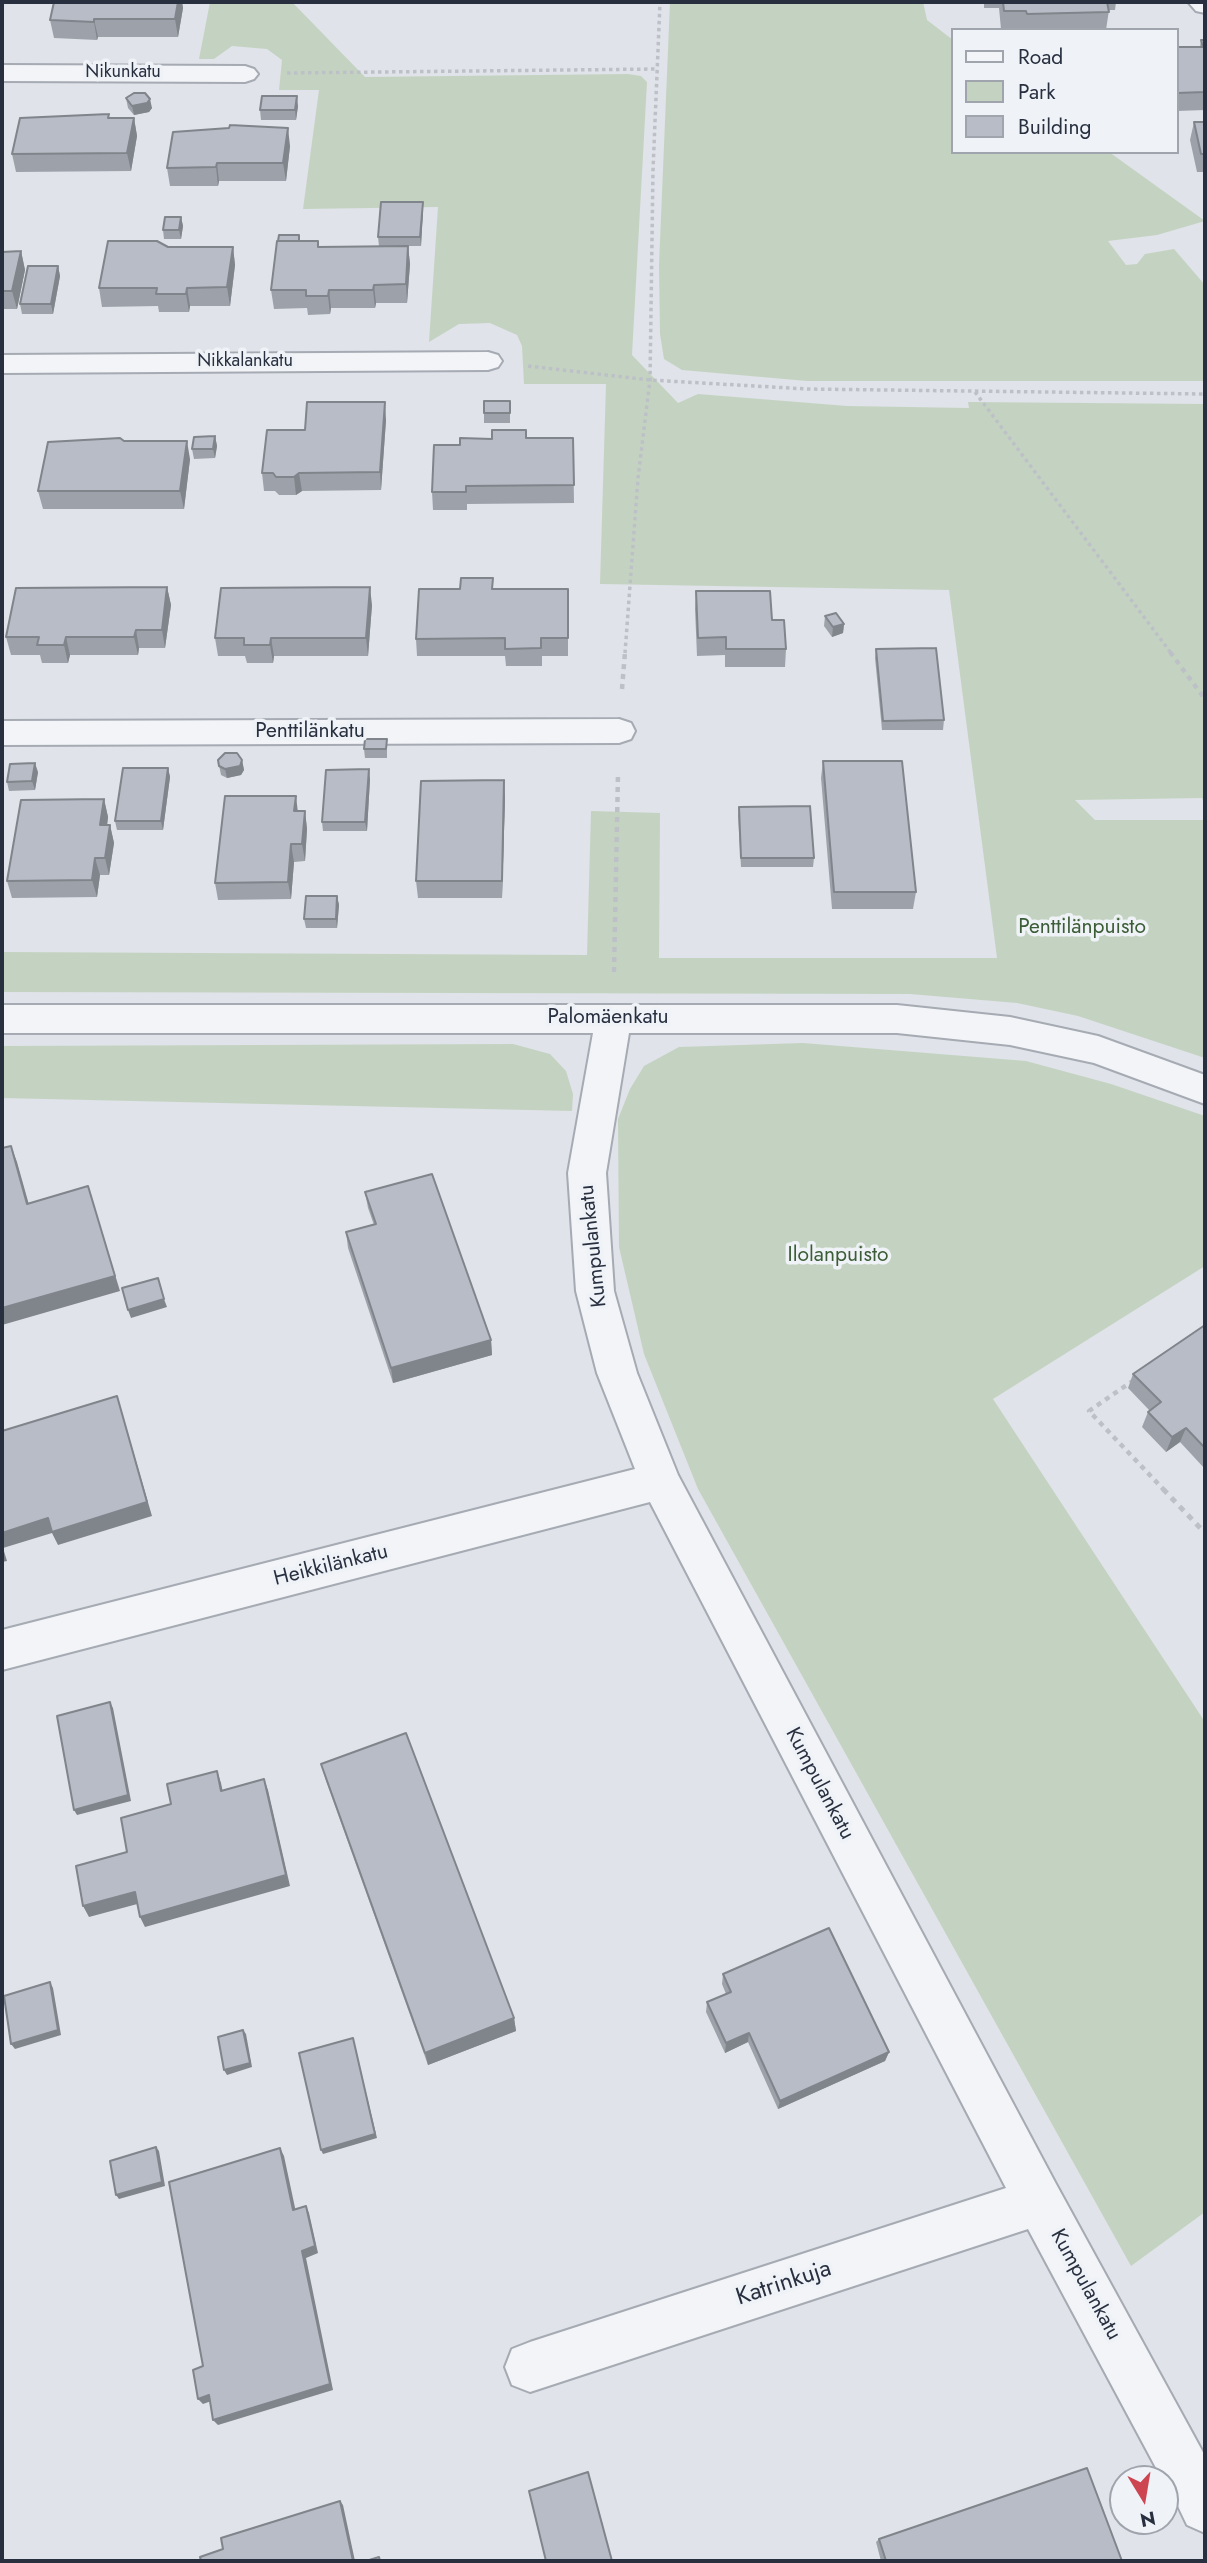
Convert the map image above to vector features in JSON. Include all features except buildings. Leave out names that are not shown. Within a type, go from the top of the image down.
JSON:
[{"type":"street","points":[[1200,2],[1205,6]]},
{"type":"street","name":"Nikunkatu","points":[[2,73],[244,74]]},
{"type":"street","name":"Nikkalankatu","points":[[2,364],[488,360]]},
{"type":"street","name":"Penttilänkatu","points":[[2,733],[619,731]]},
{"type":"street","name":"Kumpulankatu","points":[[614,1018],[587,1173],[587,1216],[595,1291],[617,1373],[660,1481],[1039,2201],[1205,2507]]},
{"type":"street","name":"Palomäenkatu","points":[[2,1019],[897,1019],[1010,1031],[1098,1050],[1205,1090]]},
{"type":"street","name":"Heikkilänkatu","points":[[2,1650],[660,1481]]},
{"type":"street","name":"Katrinkuja","points":[[530,2367],[1039,2201]]},
{"type":"path","points":[[614,1018],[619,731],[638,478],[650,380],[660,2]]},
{"type":"path","points":[[244,74],[657,69]]},
{"type":"path","points":[[488,360],[650,380],[807,389],[1205,394]]},
{"type":"path","points":[[974,392],[1205,699]]},
{"type":"path","points":[[1142,1375],[1089,1411],[1205,1533]]},
{"type":"green space","name":"Penttilänpuisto","points":[[210,2],[292,2],[365,77],[641,76],[647,82],[632,355],[678,403],[698,394],[847,406],[969,408],[968,402],[1205,404],[1205,805],[1202,798],[1075,800],[1095,820],[1205,820],[1205,1058],[1078,1016],[1017,1003],[910,994],[2,992],[2,952],[587,955],[591,811],[660,813],[659,958],[997,958],[949,590],[600,584],[606,384],[524,384],[522,346],[517,335],[490,323],[459,324],[429,342],[438,207],[303,209],[319,90],[279,90],[282,60],[267,49],[232,46],[214,59],[199,59]]},
{"type":"green space","points":[[670,2],[923,2],[927,20],[951,38],[951,154],[1112,154],[1205,221],[1157,235],[1108,241],[1126,265],[1137,264],[1145,254],[1174,249],[1205,285],[1205,381],[807,381],[682,370],[664,359],[660,334],[659,265]]},
{"type":"green space","name":"Ilolanpuisto","points":[[803,1043],[1026,1061],[1111,1084],[1205,1116],[1205,1266],[993,1399],[1205,1722],[1205,2212],[1131,2266],[698,1489],[644,1354],[619,1247],[618,1119],[630,1089],[644,1066],[679,1047]]},
{"type":"green space","points":[[513,1044],[550,1054],[566,1071],[573,1094],[572,1111],[2,1098],[2,1046]]}]
